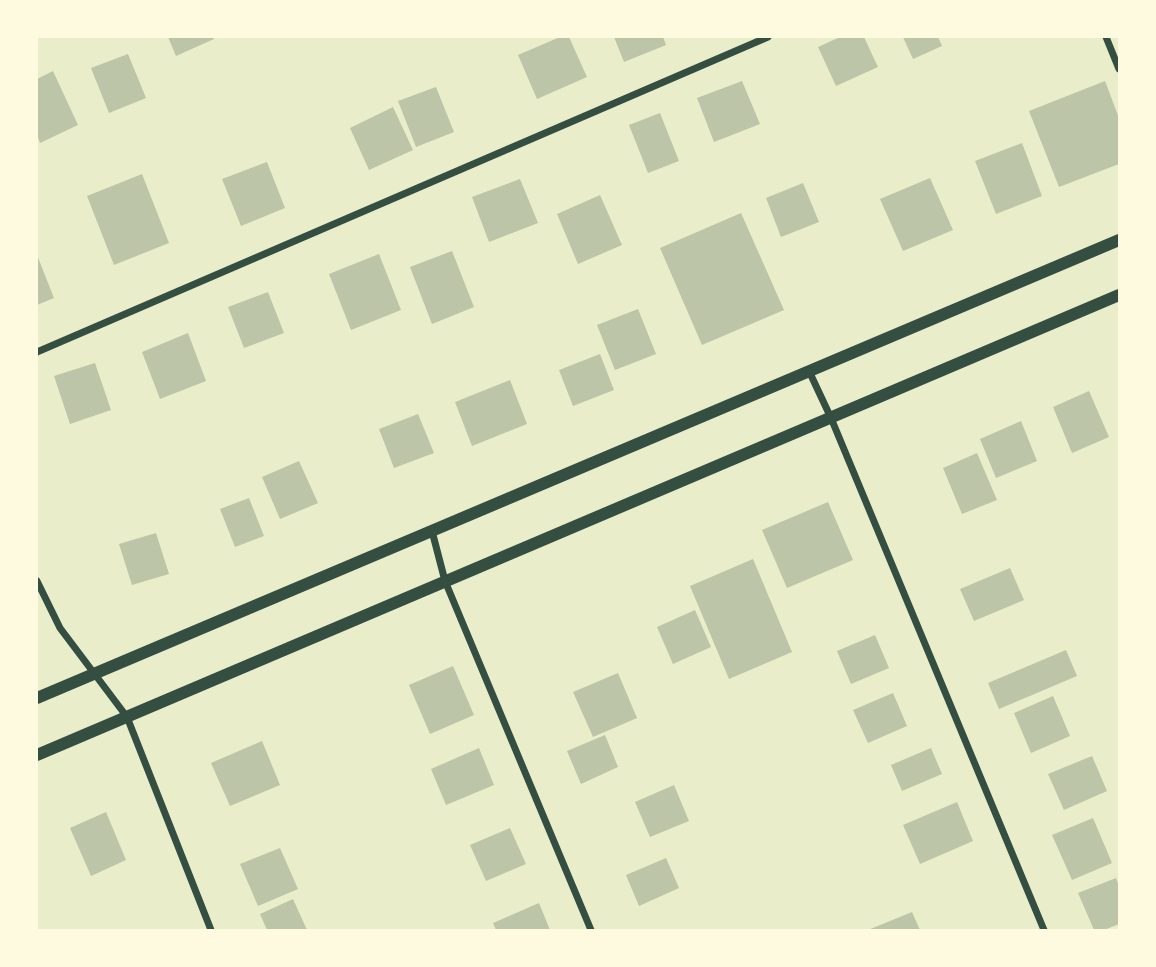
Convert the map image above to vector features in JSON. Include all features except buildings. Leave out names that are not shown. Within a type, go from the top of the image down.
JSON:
[{"type":"street","points":[[37,352],[768,37]]},
{"type":"street","points":[[1106,37],[1119,69]]},
{"type":"street","points":[[37,698],[1119,240]]},
{"type":"street","points":[[37,755],[1119,295]]},
{"type":"street","points":[[809,371],[1044,930]]},
{"type":"street","points":[[431,530],[445,581],[591,930]]},
{"type":"street","points":[[37,581],[60,628],[127,717],[211,930]]}]
